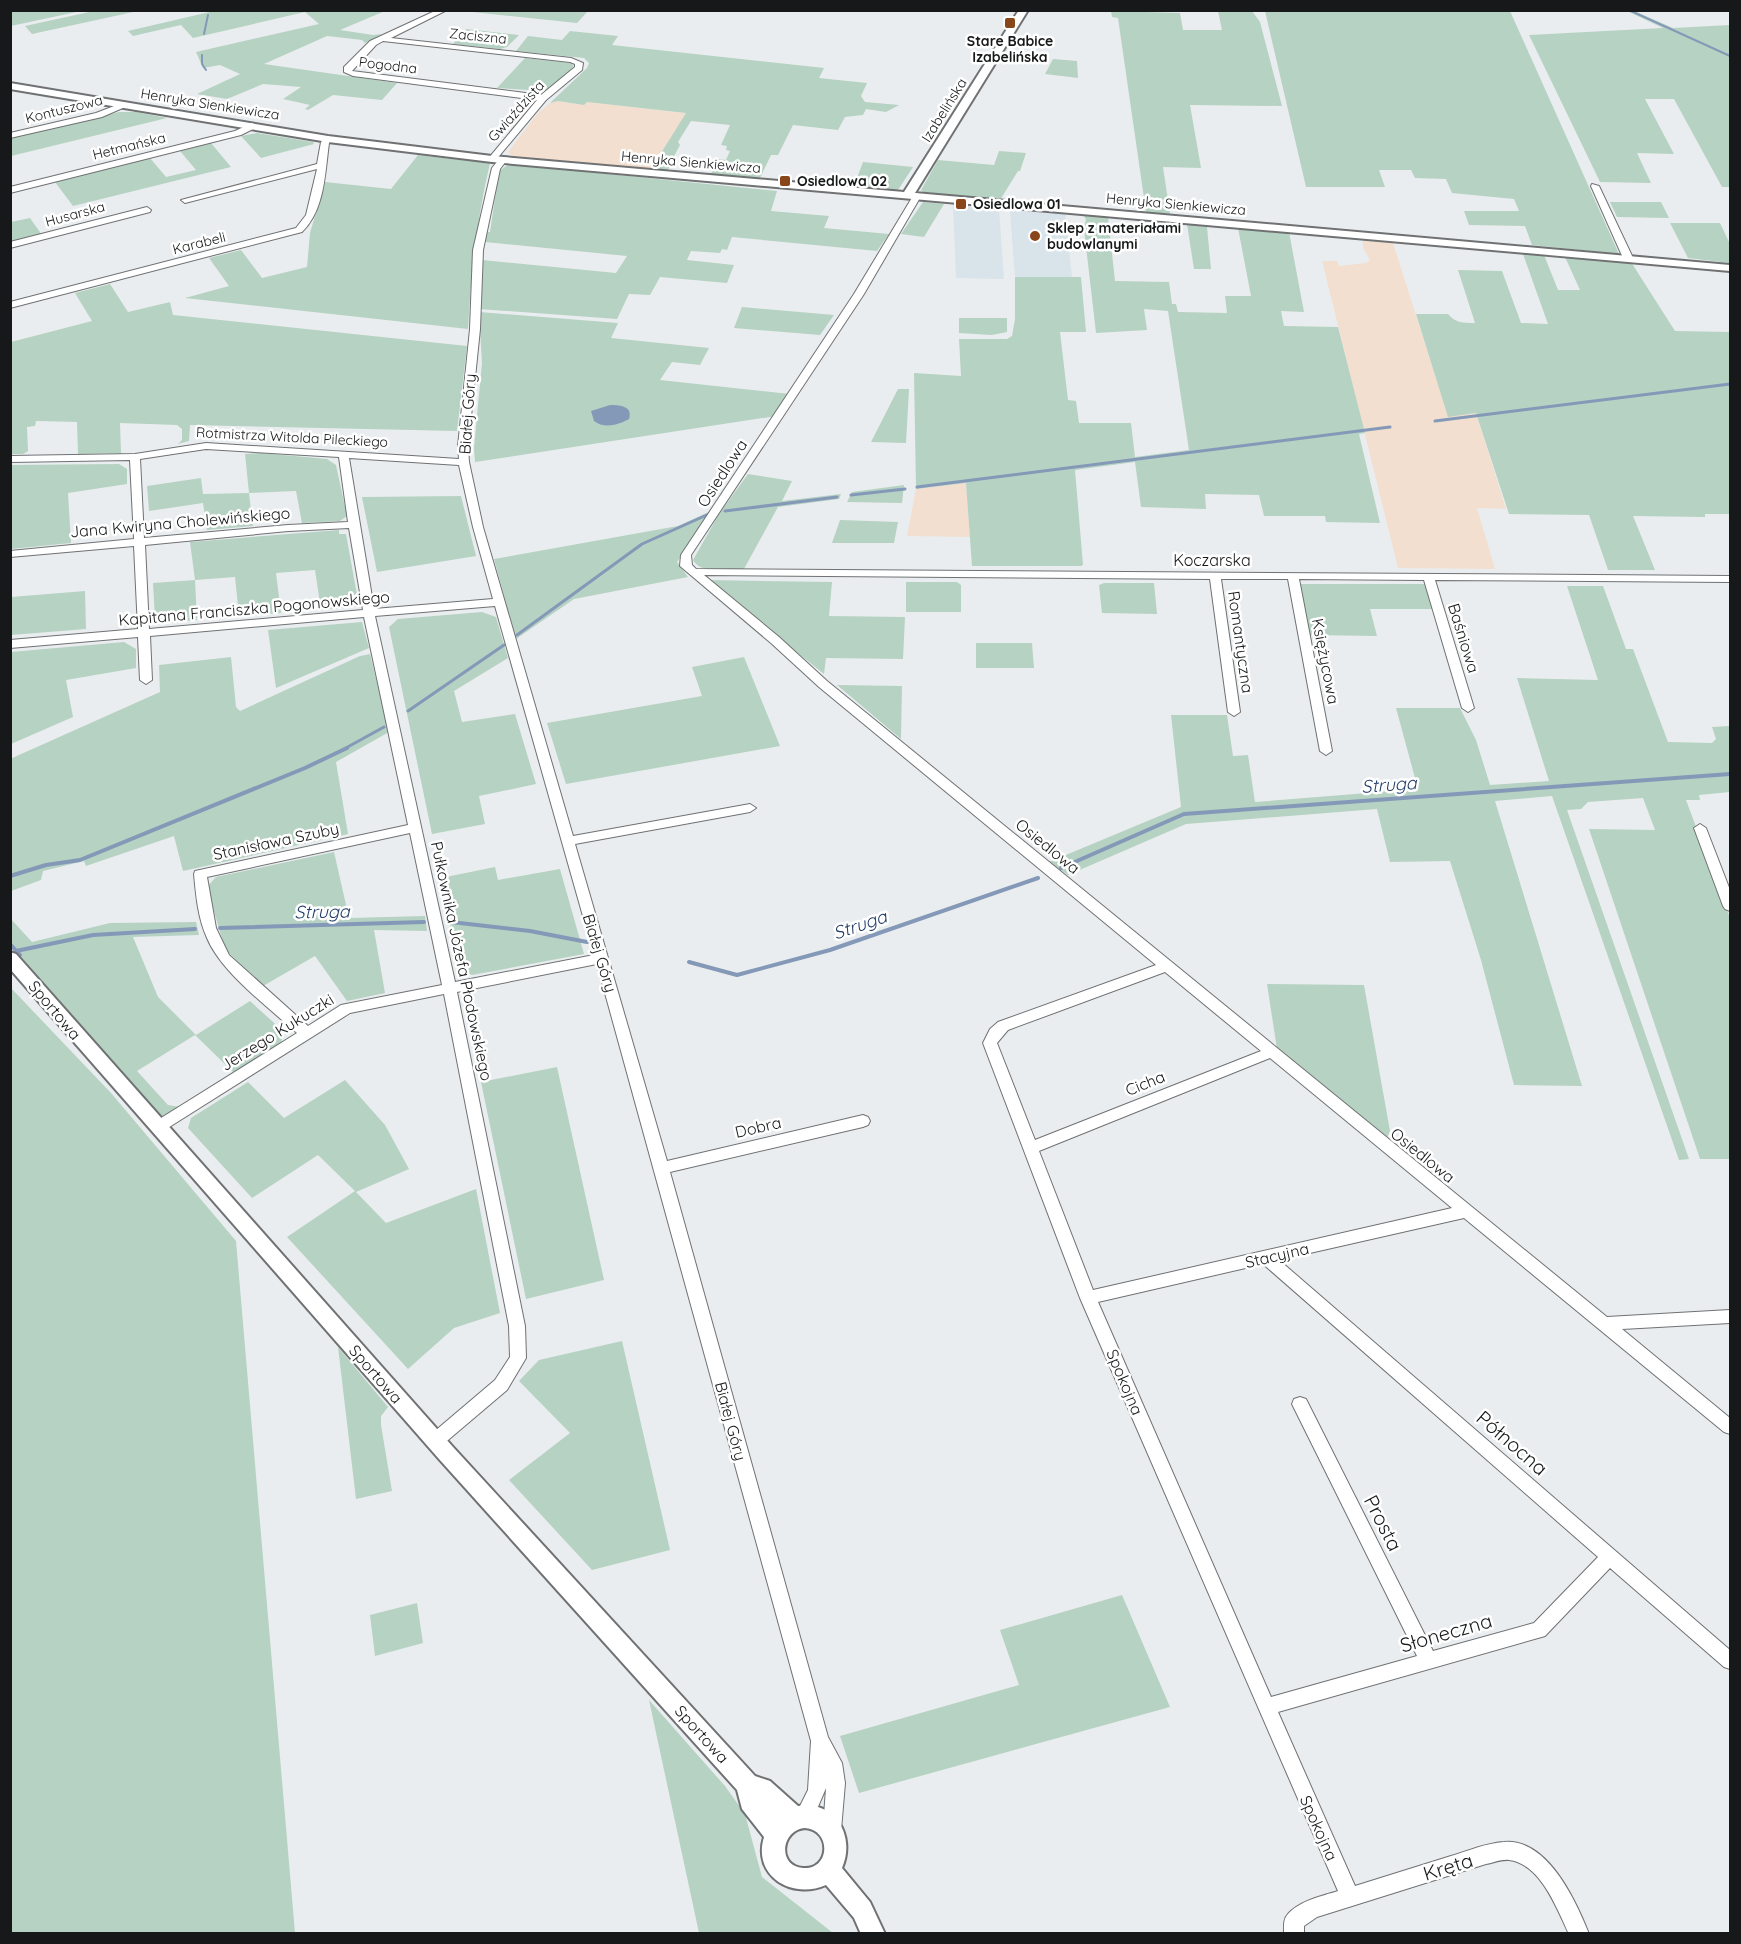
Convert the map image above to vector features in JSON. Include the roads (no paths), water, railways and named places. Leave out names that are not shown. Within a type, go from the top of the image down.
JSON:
[{"type":"street","name":"Pogodna","points":[[444,10],[367,47],[347,69],[348,72],[543,98]]},
{"type":"street","name":"Izabelińska","points":[[912,196],[1024,10]]},
{"type":"street","name":"Zaciszna","points":[[382,39],[571,60]]},
{"type":"street","name":"Gwiaździsta","points":[[498,159],[543,98],[579,68],[579,63],[571,60]]},
{"type":"street","name":"Henryka Sienkiewicza","points":[[11,86],[328,139],[498,159],[1731,268]]},
{"type":"street","name":"Kontuszowa","points":[[10,136],[99,115],[122,105]]},
{"type":"street","name":"Hetmańska","points":[[10,190],[238,133],[252,126]]},
{"type":"street","name":"Karabeli","points":[[10,305],[299,230],[308,223],[325,142],[328,139]]},
{"type":"street","name":"Białej Góry","points":[[498,159],[478,250],[464,462],[478,527],[661,1168],[820,1740],[821,1770],[817,1792],[799,1817]]},
{"type":"street","points":[[185,200],[320,166]]},
{"type":"street","points":[[1595,186],[1628,258]]},
{"type":"street","name":"Osiedlowa","points":[[912,196],[859,294],[686,555],[686,566],[775,640],[823,684],[1731,1427]]},
{"type":"street","name":"Husarska","points":[[10,245],[147,210]]},
{"type":"street","name":"Rotmistrza Witolda Pileckiego","points":[[10,459],[135,458],[206,446],[464,462]]},
{"type":"street","name":"Pułkownika Józefa Płodowskiego","points":[[344,456],[352,525],[369,615],[450,986],[517,1326],[518,1358],[501,1385],[435,1441]]},
{"type":"street","points":[[135,458],[146,680]]},
{"type":"street","name":"Jana Kwiryna Cholewińskiego","points":[[10,554],[352,525]]},
{"type":"street","name":"Koczarska","points":[[692,572],[1731,579]]},
{"type":"street","name":"Romantyczna","points":[[1215,576],[1234,712]]},
{"type":"street","name":"Księżycowa","points":[[1293,577],[1326,752]]},
{"type":"street","name":"Baśniowa","points":[[1429,578],[1468,708]]},
{"type":"street","name":"Kapitana Franciszka Pogonowskiego","points":[[10,644],[500,602]]},
{"type":"street","points":[[567,841],[750,808]]},
{"type":"street","name":"Stanisława Szuby","points":[[307,1034],[224,957],[214,943],[208,926],[200,874],[415,828]]},
{"type":"street","points":[[1700,828],[1731,906]]},
{"type":"street","name":"Sportowa","points":[[10,958],[435,1441],[748,1785],[762,1789],[799,1817]]},
{"type":"street","name":"Jerzego Kukuczki","points":[[158,1127],[346,1009],[450,986],[601,958]]},
{"type":"street","name":"Spokojna","points":[[1167,966],[1003,1026],[995,1033],[990,1043],[1088,1298],[1350,1897]]},
{"type":"street","name":"Cicha","points":[[1031,1148],[1272,1052]]},
{"type":"street","name":"Dobra","points":[[661,1168],[864,1121]]},
{"type":"street","name":"Stacyjna","points":[[1088,1298],[1466,1211]]},
{"type":"street","name":"Północna","points":[[1265,1257],[1731,1661]]},
{"type":"street","points":[[1603,1324],[1731,1316]]},
{"type":"street","name":"Prosta","points":[[1300,1404],[1429,1661]]},
{"type":"street","name":"Słoneczna","points":[[1266,1707],[1539,1630],[1610,1556]]},
{"type":"street","name":"Białej Góry","points":[[820,1740],[833,1763],[836,1783],[832,1830]]},
{"type":"street","name":"Sportowa","points":[[748,1785],[750,1801],[770,1825],[776,1837]]},
{"type":"street","points":[[799,1817],[820,1819],[832,1830],[837,1846],[836,1854],[828,1869],[813,1878],[804,1880],[788,1875],[777,1862],[774,1854],[776,1837],[783,1826],[799,1817]]},
{"type":"street","name":"Kręta","points":[[1294,1934],[1294,1922],[1312,1909],[1486,1855],[1509,1851],[1531,1858],[1547,1874],[1580,1934]]},
{"type":"street","points":[[828,1869],[862,1910],[873,1934]]},
{"type":"water","points":[[610,405],[627,409],[629,419],[611,425],[602,425],[594,421],[591,411]]},
{"type":"waterway","points":[[1631,11],[1730,56]]},
{"type":"waterway","points":[[204,34],[208,15]]},
{"type":"waterway","points":[[202,55],[202,64],[206,70]]},
{"type":"waterway","points":[[1435,421],[1730,384]]},
{"type":"waterway","points":[[917,487],[1390,427]]},
{"type":"waterway","points":[[851,495],[905,489]]},
{"type":"waterway","points":[[725,511],[837,497]]},
{"type":"waterway","points":[[517,635],[642,544],[709,514]]},
{"type":"waterway","points":[[408,711],[504,645]]},
{"type":"waterway","points":[[344,749],[384,727]]},
{"type":"waterway","points":[[10,876],[46,865],[80,860],[305,768],[347,748]]},
{"type":"waterway","name":"Struga","points":[[1061,868],[1184,814],[1730,774]]},
{"type":"waterway","name":"Struga","points":[[689,962],[737,975],[830,950],[1038,878]]},
{"type":"waterway","name":"Struga","points":[[220,928],[424,922]]},
{"type":"waterway","name":"Struga","points":[[451,922],[530,931],[587,942]]},
{"type":"waterway","name":"Struga","points":[[16,951],[93,935],[195,929]]},
{"type":"waterway","points":[[10,944],[16,951]]},
{"type":"waterway","name":"Struga","points":[[16,951],[20,955]]},
{"type":"place","name":"Stare Babice Izabelińska","points":[[1010,23]]},
{"type":"place","name":"Osiedlowa 02","points":[[785,181]]},
{"type":"place","name":"Osiedlowa 01","points":[[961,204]]},
{"type":"place","name":"Sklep z materiałami budowlanymi","points":[[1035,236]]}]
